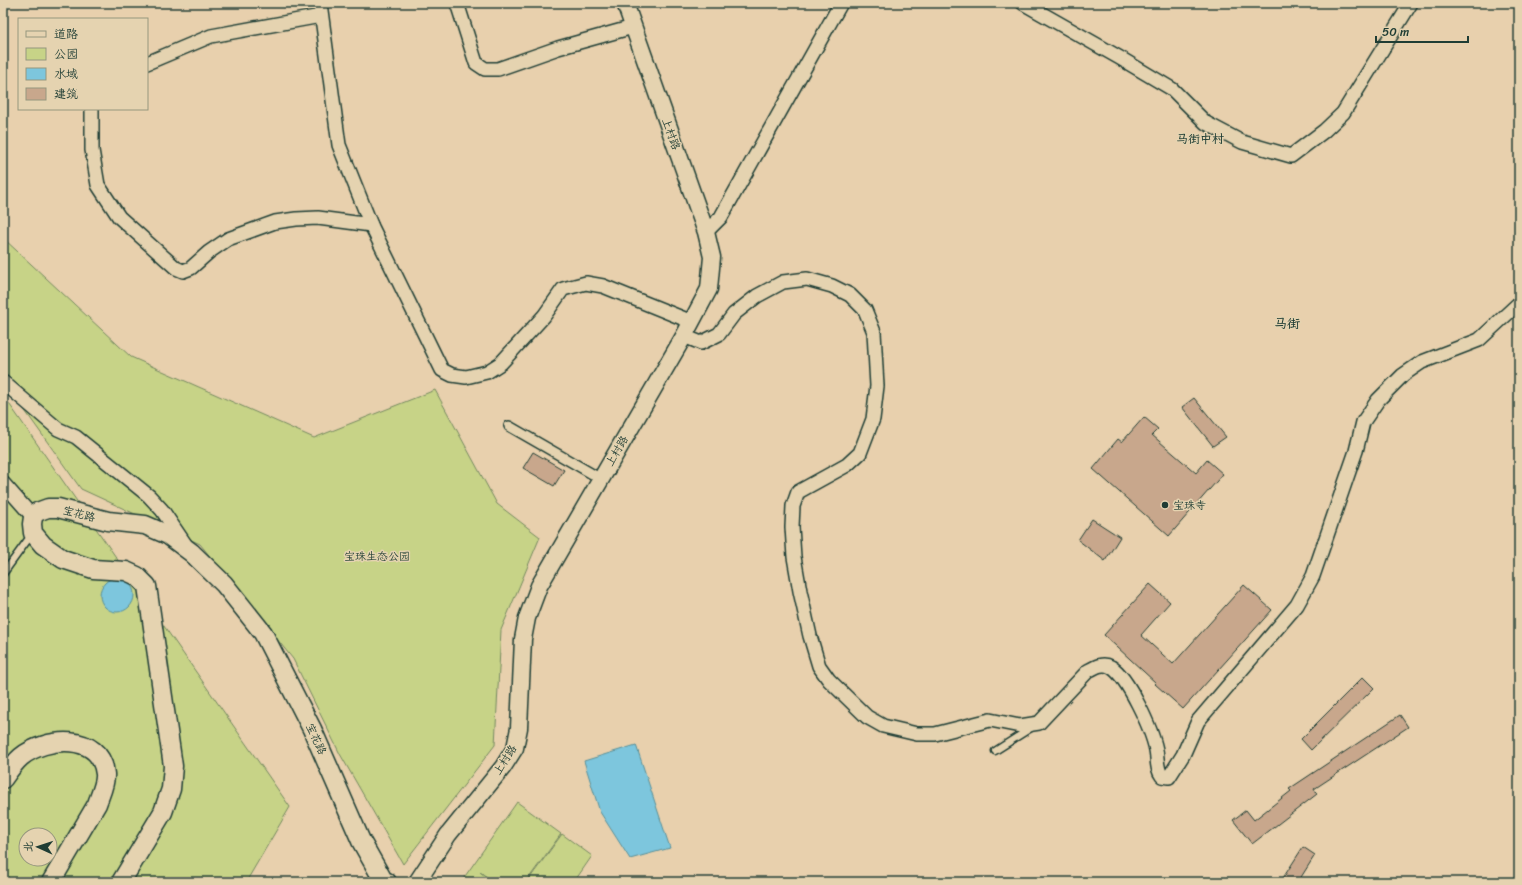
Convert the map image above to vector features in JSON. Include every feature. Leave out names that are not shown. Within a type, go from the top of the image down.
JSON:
[{"type":"main road","name":"宝花路","points":[[33,525],[37,512],[48,508],[58,508],[108,521],[145,525],[168,535],[192,553],[224,584],[263,634],[312,729],[361,841],[383,880],[387,882]]},
{"type":"main road","points":[[33,525],[42,545],[63,559],[93,569],[126,571],[137,576],[147,586],[173,766],[171,789],[163,812],[120,882]]},
{"type":"main road","points":[[3,779],[21,757],[38,748],[54,743],[79,743],[88,747],[96,754],[102,764],[105,775],[102,791],[97,804],[51,882]]},
{"type":"street","points":[[457,3],[476,63],[485,69],[498,69],[558,48],[633,27]]},
{"type":"street","name":"上村路","points":[[417,882],[448,835],[503,766],[515,748],[520,728],[523,639],[527,618],[539,586],[692,322],[708,288],[712,257],[706,232],[625,3]]},
{"type":"street","points":[[706,232],[721,217],[841,3]]},
{"type":"street","points":[[1023,3],[1172,89],[1206,123],[1242,142],[1291,156],[1324,131],[1343,113],[1411,3]]},
{"type":"street","points":[[148,63],[211,36],[321,9],[339,145],[370,225],[442,370],[452,375],[466,377],[487,372],[501,363],[544,316],[563,289],[586,283],[603,286],[692,322]]},
{"type":"street","points":[[92,110],[92,150],[98,185],[119,217],[176,268],[183,271],[191,268],[209,252],[228,239],[275,222],[318,218],[370,225]]},
{"type":"street","points":[[684,336],[701,342],[719,334],[734,314],[757,296],[783,282],[807,278],[832,286],[850,295],[865,310],[874,332],[878,386],[873,420],[860,453],[846,466],[798,492],[793,506],[792,527],[795,564],[808,628],[819,666],[829,680],[867,717],[883,726],[917,734],[935,734],[990,720],[1020,726],[1039,723],[1088,671],[1098,665],[1110,666],[1126,682],[1148,726],[1156,749],[1159,771],[1162,776],[1169,777],[1183,755],[1198,721],[1297,605],[1314,576],[1356,451],[1363,422],[1378,400],[1403,375],[1422,362],[1479,340],[1517,310]]},
{"type":"street","points":[[3,382],[58,429],[76,437],[149,496],[162,510],[192,553]]},
{"type":"street","points":[[509,426],[601,479]]},
{"type":"street","points":[[3,483],[33,525]]},
{"type":"lane","points":[[3,574],[33,525]]},
{"type":"lane","points":[[995,751],[1039,723]]},
{"type":"green space","name":"宝珠生态公园","points":[[3,238],[131,357],[314,438],[435,390],[497,504],[540,537],[501,630],[495,745],[403,864],[340,754],[293,659],[200,544],[81,489],[3,380]]},
{"type":"green space","points":[[3,395],[290,807],[246,882],[3,882]]},
{"type":"green space","points":[[517,802],[561,834],[526,882],[494,882],[480,872],[493,882],[461,882]]},
{"type":"green space","points":[[562,834],[592,856],[574,882],[527,882]]},
{"type":"water","points":[[117,578],[129,583],[134,595],[129,607],[117,612],[105,607],[100,595],[105,583]]},
{"type":"water","points":[[636,745],[670,848],[630,859],[600,812],[584,761]]},
{"type":"building","points":[[1194,398],[1226,437],[1213,446],[1182,407]]},
{"type":"building","name":"宝珠寺","points":[[1144,417],[1158,429],[1152,435],[1196,473],[1207,460],[1223,474],[1169,536],[1093,469],[1118,439],[1122,442]]},
{"type":"building","points":[[533,452],[564,470],[554,486],[523,468]]},
{"type":"building","points":[[1092,519],[1120,537],[1105,561],[1078,540]]},
{"type":"building","points":[[1150,584],[1170,602],[1141,635],[1173,664],[1244,585],[1272,610],[1183,709],[1104,635]]},
{"type":"building","points":[[1363,677],[1374,688],[1311,750],[1301,739]]},
{"type":"building","points":[[1400,715],[1408,727],[1314,789],[1317,794],[1252,844],[1233,820],[1246,810],[1254,820],[1291,791],[1289,789]]},
{"type":"building","points":[[1303,847],[1315,855],[1298,882],[1290,882],[1283,878]]},
{"type":"place","name":"宝珠寺","points":[[1165,505]]},
{"type":"district","name":"马街中村","points":[[1200,139]]},
{"type":"district","name":"马街","points":[[1287,323]]}]
